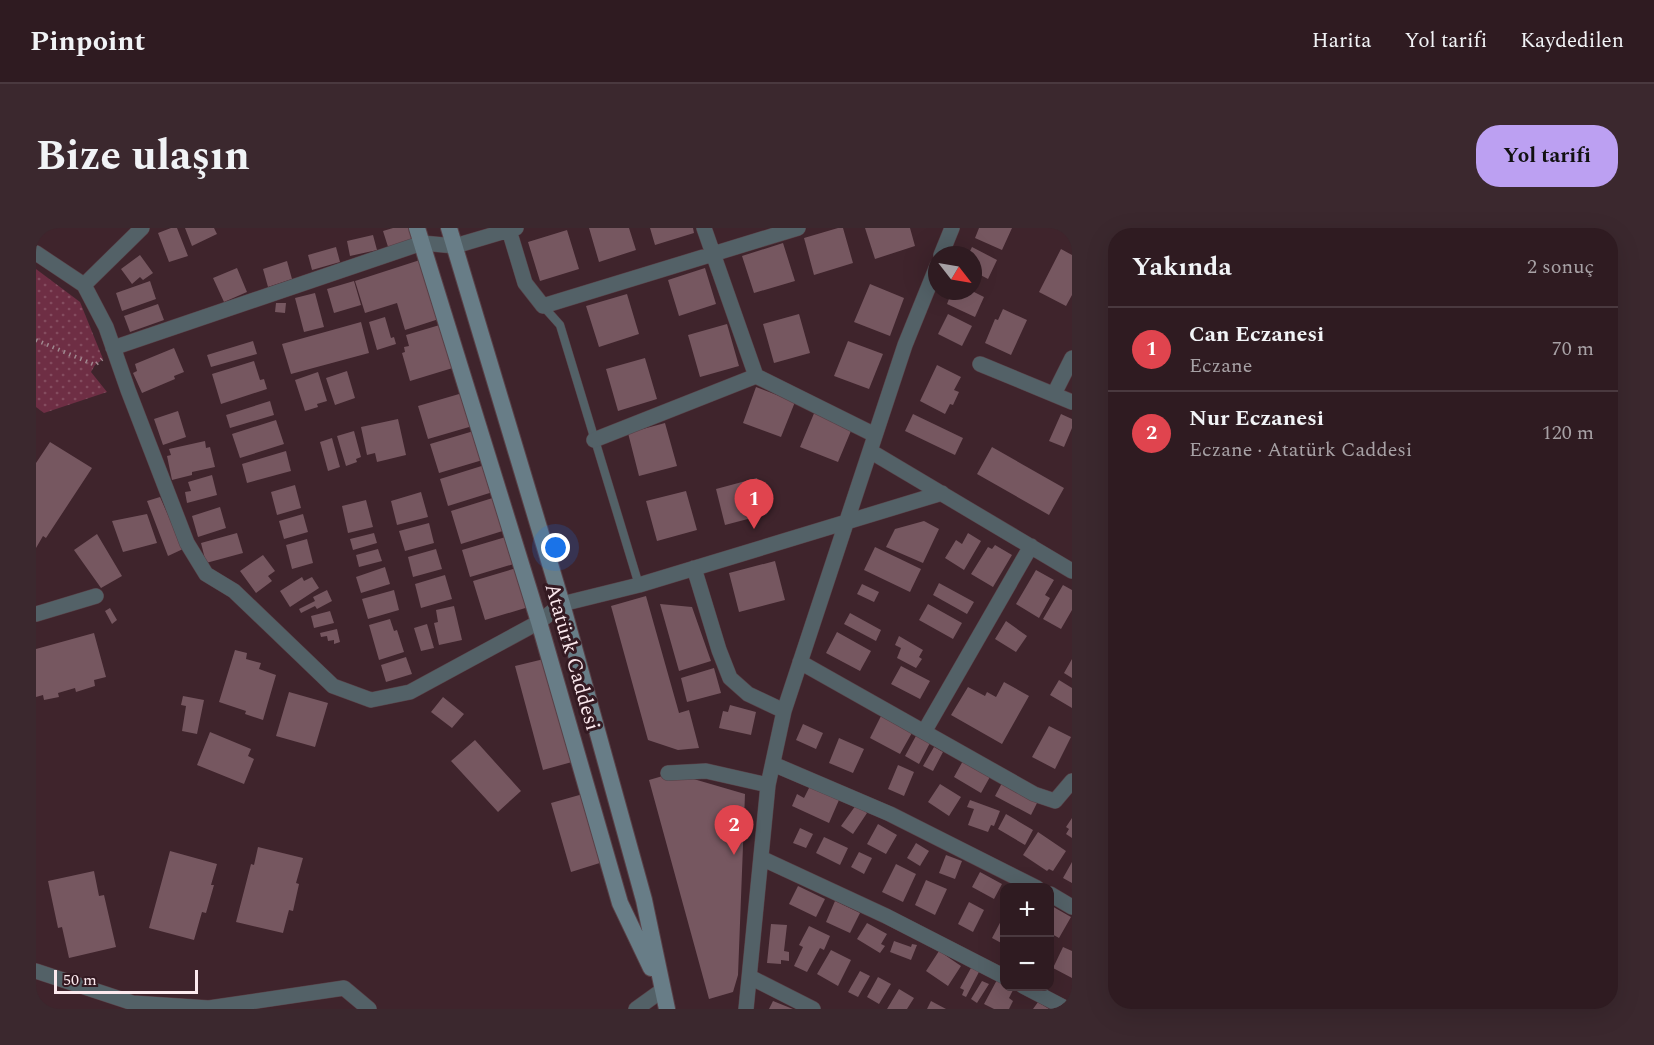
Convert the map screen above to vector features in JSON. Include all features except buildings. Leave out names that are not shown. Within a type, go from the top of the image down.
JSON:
[{"type":"main road","points":[[449,228],[562,604],[644,900],[661,991],[667,1009]]},
{"type":"main road","name":"Atatürk Caddesi","points":[[420,235],[539,622],[620,903],[661,991]]},
{"type":"street","points":[[84,285],[142,228]]},
{"type":"street","points":[[704,228],[756,376],[875,435]]},
{"type":"street","points":[[113,348],[420,235],[455,246],[513,229],[525,283],[543,306],[798,228]]},
{"type":"street","points":[[945,246],[952,228]]},
{"type":"street","points":[[36,253],[84,285],[106,327],[187,543],[206,574],[234,591],[333,686],[371,700],[410,692],[539,622],[562,604],[639,585],[942,493]]},
{"type":"street","points":[[746,1009],[768,785],[784,711],[905,345],[928,288]]},
{"type":"street","points":[[1054,394],[1072,358]]},
{"type":"street","points":[[980,364],[1072,402]]},
{"type":"street","points":[[594,440],[756,376]]},
{"type":"street","points":[[870,450],[1072,571]]},
{"type":"street","points":[[924,732],[1031,546]]},
{"type":"street","points":[[694,568],[730,678],[748,694],[784,711]]},
{"type":"street","points":[[36,614],[96,596]]},
{"type":"street","points":[[800,662],[1034,794],[1055,801],[1072,781]]},
{"type":"street","points":[[773,764],[891,814],[1027,883]]},
{"type":"street","points":[[668,773],[706,771],[768,785]]},
{"type":"street","points":[[761,858],[886,916],[1000,974]]},
{"type":"street","points":[[1054,896],[1072,907]]},
{"type":"street","points":[[36,971],[133,1003],[209,1008],[344,988],[369,1009]]},
{"type":"street","points":[[750,977],[813,1009]]},
{"type":"street","points":[[636,1009],[661,991]]},
{"type":"street","points":[[1031,991],[1066,1009]]},
{"type":"lane","points":[[543,306],[560,325],[639,585]]},
{"type":"path","points":[[36,340],[95,365],[113,348]]},
{"type":"shaded area","points":[[36,269],[80,302],[103,359],[95,365],[91,372],[107,392],[44,413],[36,407]]},
{"type":"place","name":"Can Eczanesi","points":[[754,529]]},
{"type":"place","name":"Nur Eczanesi","points":[[734,855]]}]
